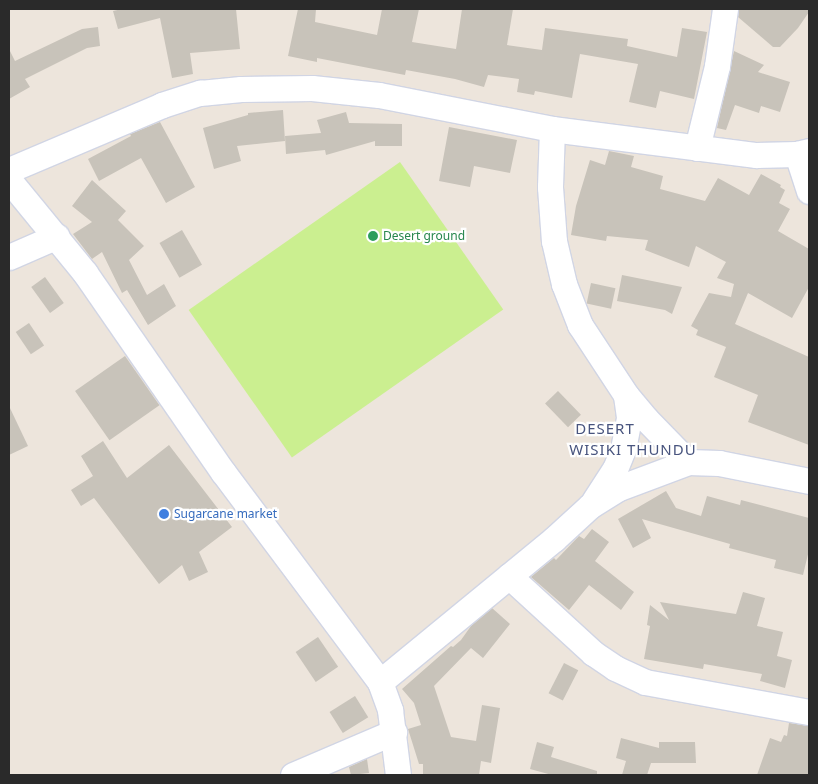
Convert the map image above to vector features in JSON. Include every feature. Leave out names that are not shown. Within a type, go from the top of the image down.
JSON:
[{"type":"street","points":[[697,148],[718,66],[725,9]]},
{"type":"street","points":[[9,170],[162,105],[200,93],[241,89],[312,88],[379,96],[552,129],[756,155],[803,153],[809,192]]},
{"type":"street","points":[[552,129],[550,188],[554,241],[564,284],[580,325],[626,395],[646,419],[688,462]]},
{"type":"street","points":[[9,180],[57,236],[143,355],[223,472],[380,682],[390,710],[398,775]]},
{"type":"street","points":[[9,257],[57,236]]},
{"type":"street","points":[[590,506],[615,469],[623,449],[629,417],[626,395]]},
{"type":"street","points":[[380,682],[509,576],[590,506],[619,488],[688,462],[719,463],[809,481]]},
{"type":"street","points":[[509,576],[593,653],[615,668],[645,682],[809,712]]},
{"type":"street","points":[[293,775],[394,732]]},
{"type":"green space","name":"Desert ground","points":[[400,162],[503,309],[292,457],[189,310]]},
{"type":"building","points":[[122,9],[236,9],[240,49],[190,53],[193,74],[172,78],[160,18],[118,29],[113,11]]},
{"type":"building","points":[[298,9],[316,9],[315,22],[377,35],[382,9],[419,9],[412,42],[456,49],[462,9],[513,9],[507,45],[542,50],[545,28],[628,39],[627,46],[677,57],[682,28],[707,32],[694,99],[660,91],[656,108],[629,102],[638,64],[580,54],[572,98],[535,91],[534,95],[517,92],[519,79],[488,75],[484,87],[455,79],[406,70],[405,75],[317,58],[317,62],[288,56]]},
{"type":"building","points":[[739,9],[809,9],[809,12],[798,28],[780,47],[773,47],[738,17]]},
{"type":"building","points":[[98,27],[100,46],[87,48],[25,79],[30,87],[9,99],[9,49],[15,61],[82,29]]},
{"type":"building","points":[[734,51],[764,65],[758,72],[790,82],[780,112],[761,106],[759,113],[735,105],[726,130],[717,128]]},
{"type":"building","points":[[283,110],[285,141],[237,146],[241,161],[214,169],[203,128],[248,115],[248,113]]},
{"type":"building","points":[[346,112],[349,123],[402,124],[402,146],[375,146],[375,141],[326,155],[325,150],[286,154],[285,136],[321,133],[317,120]]},
{"type":"building","points":[[160,122],[195,187],[166,203],[141,158],[99,181],[88,159],[131,136],[130,134]]},
{"type":"building","points":[[449,127],[517,140],[510,173],[474,166],[470,187],[439,181]]},
{"type":"building","points":[[609,151],[634,156],[631,167],[663,176],[660,189],[705,201],[718,178],[749,195],[761,174],[781,185],[780,187],[785,190],[779,203],[790,209],[778,231],[809,249],[809,287],[792,318],[748,293],[735,324],[809,357],[809,445],[748,422],[758,395],[714,377],[726,347],[696,335],[698,330],[691,326],[709,293],[731,297],[734,284],[717,278],[726,262],[696,246],[689,267],[645,250],[648,240],[607,236],[606,241],[571,235],[576,206],[590,160],[605,165]]},
{"type":"building","points":[[92,180],[126,211],[118,220],[144,246],[129,260],[147,295],[164,284],[176,306],[148,325],[127,290],[122,293],[102,252],[92,259],[73,234],[92,222],[72,206]]},
{"type":"building","points":[[182,230],[202,265],[179,278],[159,243]]},
{"type":"building","points":[[622,275],[682,287],[672,314],[665,310],[617,301]]},
{"type":"building","points":[[45,277],[64,303],[50,313],[31,287]]},
{"type":"building","points":[[591,283],[615,288],[611,309],[587,304]]},
{"type":"building","points":[[29,323],[44,345],[31,354],[16,332]]},
{"type":"building","points":[[125,356],[159,405],[109,440],[75,391]]},
{"type":"building","points":[[558,391],[581,415],[568,427],[545,404]]},
{"type":"building","points":[[9,406],[28,446],[9,455]]},
{"type":"building","name":"Sugarcane market","points":[[103,441],[127,478],[169,445],[232,527],[199,552],[208,572],[189,581],[182,565],[159,584],[94,498],[81,506],[71,490],[93,476],[81,456]]},
{"type":"building","points":[[666,491],[676,508],[701,516],[707,496],[740,505],[741,500],[809,518],[809,550],[803,575],[774,568],[776,560],[729,548],[730,544],[642,519],[651,538],[633,548],[618,519]]},
{"type":"building","points":[[592,529],[609,542],[595,561],[634,592],[621,610],[589,585],[569,610],[531,577],[554,558],[556,560],[579,536],[584,539]]},
{"type":"building","points":[[743,592],[765,598],[757,626],[783,632],[777,656],[792,660],[785,688],[760,681],[762,674],[704,664],[703,669],[644,659],[650,626],[647,625],[650,605],[669,620],[660,602],[736,614]]},
{"type":"building","points":[[492,608],[510,624],[483,658],[471,648],[434,686],[451,737],[476,741],[482,705],[500,708],[491,763],[481,761],[479,775],[423,775],[423,764],[419,764],[408,729],[421,725],[414,703],[402,689],[451,646],[453,647],[461,640],[471,626]]},
{"type":"building","points":[[318,637],[338,667],[316,682],[296,652]]},
{"type":"building","points":[[564,663],[578,670],[563,701],[549,693]]},
{"type":"building","points":[[355,696],[368,717],[343,733],[330,712]]},
{"type":"building","points":[[789,723],[809,726],[809,775],[757,775],[770,738],[781,742],[784,735],[787,736]]},
{"type":"building","points":[[621,738],[659,748],[659,742],[695,742],[696,763],[651,763],[647,775],[622,775],[626,761],[616,758]]},
{"type":"building","points":[[537,742],[554,747],[551,757],[597,771],[597,775],[552,775],[530,769]]},
{"type":"building","points":[[367,759],[369,773],[351,775],[349,767]]},
{"type":"place","name":"Desert ground","points":[[373,236]]},
{"type":"place","name":"Sugarcane market","points":[[164,514]]},
{"type":"district","name":"DESERT","points":[[605,429]]},
{"type":"district","name":"WISIKI THUNDU","points":[[633,450]]}]
